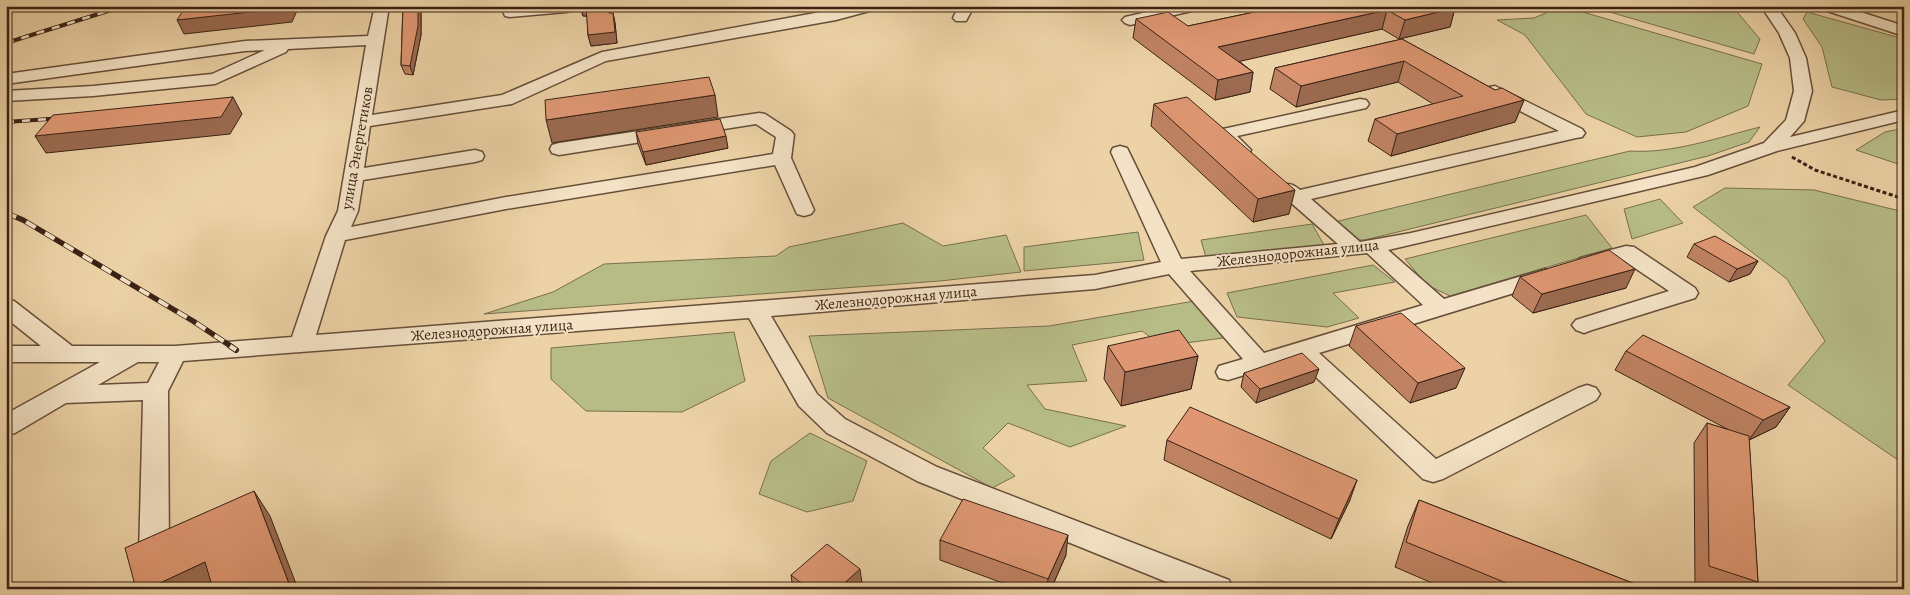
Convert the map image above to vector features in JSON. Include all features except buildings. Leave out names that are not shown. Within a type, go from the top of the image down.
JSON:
[{"type":"street","name":"улица Энергетиков","points":[[302,344],[336,236],[348,210],[382,6]]},
{"type":"street","points":[[508,6],[510,13],[566,9]]},
{"type":"street","points":[[362,122],[506,100],[602,57],[836,15],[872,6]]},
{"type":"street","points":[[1130,20],[1146,15],[1196,6]]},
{"type":"street","points":[[1768,6],[1787,33],[1798,58],[1803,91],[1795,121],[1771,147]]},
{"type":"street","points":[[1826,6],[1904,30]]},
{"type":"street","points":[[6,79],[245,46],[375,40]]},
{"type":"street","points":[[6,96],[93,91],[215,80],[292,44]]},
{"type":"street","points":[[1296,197],[1576,133],[1495,90]]},
{"type":"street","points":[[1256,163],[1223,134],[1360,104]]},
{"type":"street","name":"Железнодорожная улица","points":[[6,354],[175,354],[1095,282],[1174,266],[1364,248],[1701,171],[1771,147],[1904,115]]},
{"type":"street","points":[[559,149],[759,118],[785,135],[782,158],[804,210]]},
{"type":"street","points":[[1120,152],[1174,266],[1260,363]]},
{"type":"street","points":[[353,176],[475,156]]},
{"type":"street","points":[[336,236],[506,203],[782,158]]},
{"type":"street","points":[[1276,180],[1440,308]]},
{"type":"street","points":[[1228,372],[1626,252],[1687,293],[1584,325]]},
{"type":"street","points":[[6,306],[68,354]]},
{"type":"street","points":[[756,310],[808,400],[836,426],[927,474],[1218,589]]},
{"type":"street","points":[[1301,350],[1433,472],[1587,394]]},
{"type":"street","points":[[6,426],[133,354]]},
{"type":"street","points":[[154,555],[156,391],[175,354]]},
{"type":"street","points":[[62,395],[156,391]]},
{"type":"path","points":[[1771,147],[1816,170],[1904,199]]},
{"type":"green space","points":[[1562,6],[1762,64],[1748,106],[1686,132],[1637,137],[1586,114],[1525,35],[1497,20],[1534,18]]},
{"type":"green space","points":[[1589,6],[1732,6],[1760,39],[1754,54]]},
{"type":"green space","points":[[1807,12],[1904,39],[1904,99],[1881,100],[1832,87],[1822,47],[1803,19]]},
{"type":"green space","points":[[1760,127],[1749,142],[1708,156],[1365,240],[1350,240],[1322,225],[1630,151],[1662,150],[1679,147]]},
{"type":"green space","points":[[1904,128],[1904,166],[1856,150],[1885,132]]},
{"type":"green space","points":[[1725,188],[1814,190],[1904,212],[1904,464],[1788,385],[1825,341],[1787,279],[1693,207]]},
{"type":"green space","points":[[1660,199],[1683,223],[1632,239],[1624,209]]},
{"type":"green space","points":[[1586,215],[1612,248],[1450,296],[1427,285],[1405,259]]},
{"type":"green space","points":[[903,223],[943,246],[1006,235],[1021,272],[940,281],[484,314],[553,292],[604,264],[776,256],[789,247]]},
{"type":"green space","points":[[1312,224],[1324,245],[1207,261],[1201,240]]},
{"type":"green space","points":[[1138,232],[1144,260],[1024,271],[1024,247]]},
{"type":"green space","points":[[1373,265],[1395,282],[1333,293],[1359,318],[1327,327],[1237,317],[1227,293]]},
{"type":"green space","points":[[1206,299],[1223,338],[1163,346],[1142,331],[1072,345],[1087,381],[1027,385],[1045,409],[1126,426],[1070,447],[1008,423],[983,448],[1015,476],[992,488],[828,398],[809,336],[1049,326]]},
{"type":"green space","points":[[734,332],[745,381],[682,412],[586,411],[551,379],[551,348]]},
{"type":"green space","points":[[810,433],[867,461],[853,501],[807,512],[759,494],[771,461]]},
{"type":"railway","points":[[6,43],[124,6]]},
{"type":"railway","points":[[6,122],[63,118]]},
{"type":"railway","points":[[6,213],[23,220],[193,321],[232,347]]},
{"type":"railway","points":[[230,346],[236,350]]}]
